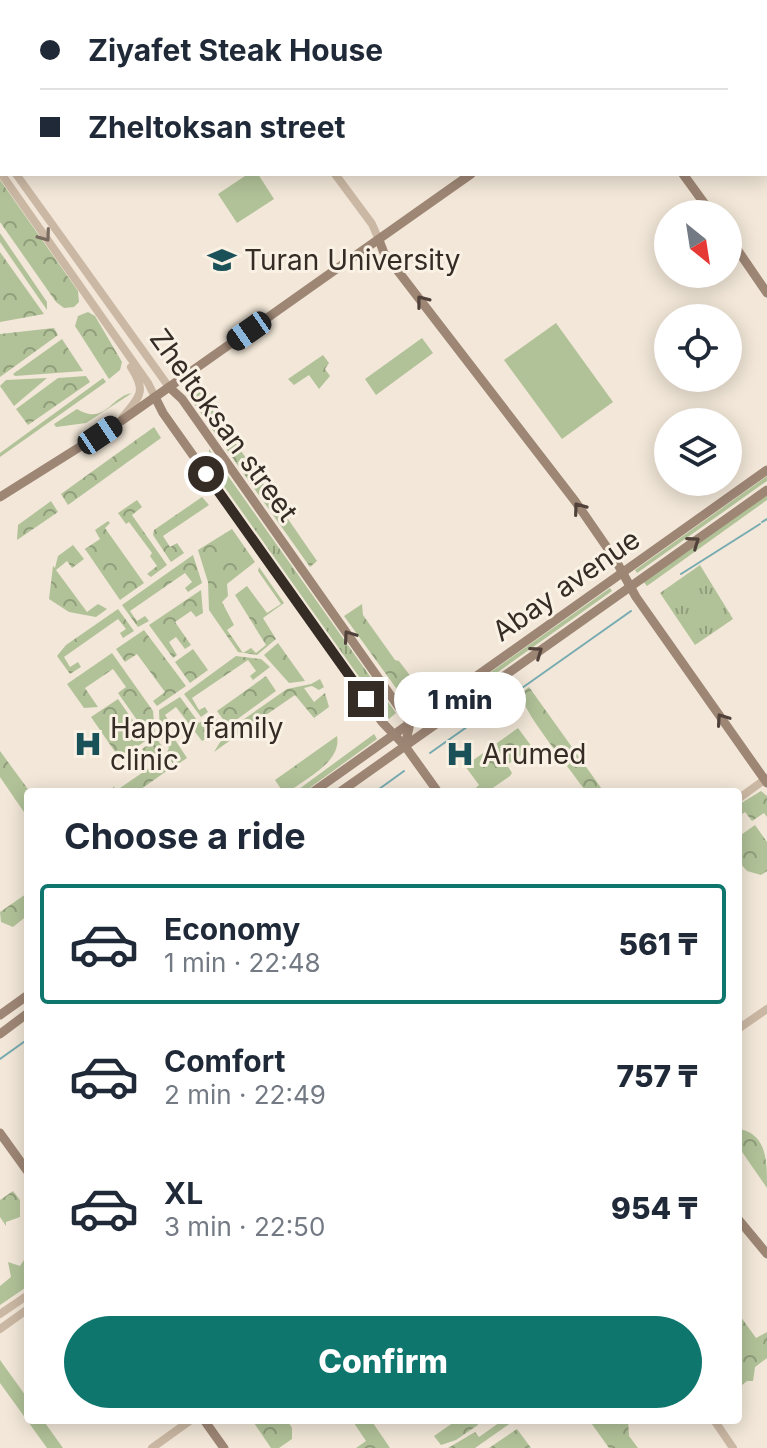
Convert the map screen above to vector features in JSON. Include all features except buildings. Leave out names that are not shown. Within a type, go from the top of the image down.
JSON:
[{"type":"main road","points":[[0,497],[121,421],[468,176]]},
{"type":"main road","points":[[684,176],[702,200]]},
{"type":"main road","points":[[379,240],[384,253],[575,501],[615,559],[630,587],[766,781]]},
{"type":"main road","points":[[742,256],[767,293]]},
{"type":"main road","name":"Zheltoksan street","points":[[169,387],[182,399],[410,723]]},
{"type":"main road","name":"Zheltoksan street","points":[[155,397],[238,520],[392,735],[405,746],[435,788]]},
{"type":"main road","name":"Abay avenue","points":[[319,788],[767,470]]},
{"type":"main road","name":"Abay avenue","points":[[346,788],[767,490]]},
{"type":"main road","points":[[405,746],[410,723]]},
{"type":"main road","points":[[0,1015],[24,998]]},
{"type":"main road","points":[[0,1034],[24,1016]]},
{"type":"main road","points":[[0,1133],[24,1166]]},
{"type":"main road","points":[[742,1224],[767,1254]]},
{"type":"main road","points":[[207,1424],[224,1448]]},
{"type":"street","points":[[3,176],[103,317],[141,385],[140,396],[121,421]]},
{"type":"street","name":"Zheltoksan street","points":[[17,176],[169,387]]},
{"type":"street","points":[[336,176],[372,224],[379,240]]},
{"type":"street","points":[[91,301],[100,294]]},
{"type":"street","name":"Zheltoksan street","points":[[103,317],[155,397]]},
{"type":"street","points":[[742,796],[766,781]]},
{"type":"street","points":[[742,1026],[767,1009]]},
{"type":"street","points":[[0,1314],[24,1298]]},
{"type":"street","points":[[0,1329],[24,1312]]},
{"type":"street","points":[[152,1448],[185,1424]]},
{"type":"street","points":[[717,1424],[733,1448]]},
{"type":"green space","points":[[245,176],[259,176],[274,199],[237,223],[218,194]]},
{"type":"green space","points":[[0,180],[78,291],[79,302],[74,307],[64,308],[56,302],[0,222]]},
{"type":"green space","points":[[0,233],[47,302],[47,310],[0,242]]},
{"type":"green space","points":[[0,252],[44,314],[0,322]]},
{"type":"green space","points":[[88,312],[95,316],[122,362],[120,370],[109,379],[75,326],[78,316]]},
{"type":"green space","points":[[556,323],[613,402],[562,439],[504,360]]},
{"type":"green space","points":[[54,328],[58,335],[0,377],[0,334]]},
{"type":"green space","points":[[422,338],[433,353],[376,395],[365,379]]},
{"type":"green space","points":[[62,339],[83,371],[13,374]]},
{"type":"green space","points":[[323,355],[329,363],[325,369],[330,376],[319,389],[309,375],[294,385],[288,379]]},
{"type":"green space","points":[[86,376],[90,382],[28,425],[16,409],[58,378]]},
{"type":"green space","points":[[47,378],[14,406],[0,386],[6,380]]},
{"type":"green space","points":[[103,378],[106,382],[0,457],[0,453]]},
{"type":"green space","points":[[199,390],[317,561],[310,567],[190,398]]},
{"type":"green space","points":[[132,393],[86,423],[56,427],[54,424],[77,409],[94,414],[101,412]]},
{"type":"green space","points":[[154,427],[161,438],[68,505],[61,494]]},
{"type":"green space","points":[[209,449],[396,713],[389,719],[201,454],[209,457]]},
{"type":"green space","points":[[767,476],[767,481],[637,573],[635,570]]},
{"type":"green space","points":[[767,490],[767,500],[647,586],[641,579]]},
{"type":"green space","points":[[202,497],[209,505],[163,536],[170,547],[177,543],[184,553],[171,562],[153,535],[154,530]]},
{"type":"green space","points":[[137,500],[142,507],[132,515],[167,565],[151,577],[147,574],[157,566],[150,556],[152,553],[129,522],[126,524],[118,513]]},
{"type":"green space","points":[[51,501],[58,512],[17,540],[18,525]]},
{"type":"green space","points":[[108,521],[110,523],[105,528],[144,583],[120,600],[85,549],[100,539],[95,530]]},
{"type":"green space","points":[[232,529],[255,562],[227,584],[228,596],[222,602],[234,625],[227,630],[243,653],[238,652],[209,610],[208,582],[198,550]]},
{"type":"green space","points":[[73,545],[84,559],[72,568],[67,561],[56,570],[87,612],[98,604],[107,609],[96,617],[69,612],[49,599],[53,566],[55,568],[58,556]]},
{"type":"green space","points":[[193,555],[202,583],[188,592],[185,588],[192,582],[185,573],[130,611],[137,621],[145,616],[149,621],[138,627],[122,605]]},
{"type":"green space","points":[[700,565],[733,619],[695,645],[660,593]]},
{"type":"green space","points":[[259,567],[284,603],[263,618],[276,639],[257,655],[243,653],[251,648],[256,653],[266,645],[235,595],[247,586],[267,613],[281,604],[258,571]]},
{"type":"green space","points":[[610,588],[612,591],[426,723],[424,719]]},
{"type":"green space","points":[[201,590],[203,613],[196,617],[191,611],[175,622],[191,645],[185,649],[176,637],[169,642],[177,655],[173,658],[149,625]]},
{"type":"green space","points":[[362,604],[363,615],[415,682],[413,702],[409,706],[344,616]]},
{"type":"green space","points":[[118,609],[134,631],[123,638],[120,633],[126,629],[118,619],[64,657],[70,667],[78,662],[81,667],[70,674],[57,656],[66,645]]},
{"type":"green space","points":[[144,630],[186,686],[157,706],[153,701],[165,692],[137,654],[125,662],[116,649]]},
{"type":"green space","points":[[278,643],[305,681],[289,683],[264,655]]},
{"type":"green space","points":[[193,649],[208,670],[190,683],[175,662]]},
{"type":"green space","points":[[112,653],[153,711],[155,734],[120,759],[91,717],[118,699],[141,732],[144,730],[118,693],[126,687],[113,669],[85,688],[98,707],[84,708],[67,684]]},
{"type":"green space","points":[[236,656],[261,659],[270,667],[253,680],[250,676],[256,671],[248,660],[192,698],[199,710],[205,707],[208,712],[201,717],[184,694]]},
{"type":"green space","points":[[266,676],[276,691],[228,726],[217,711]]},
{"type":"green space","points":[[320,679],[324,687],[319,690],[312,686],[304,688],[314,702],[325,693],[329,707],[314,718],[295,695],[250,726],[247,723],[244,725],[246,729],[214,752],[227,731],[287,689]]},
{"type":"green space","points":[[529,687],[601,788],[583,788],[531,716],[520,694]]},
{"type":"green space","points":[[180,697],[199,723],[212,714],[224,729],[202,741],[176,707],[165,715],[170,723],[166,726],[187,758],[175,766],[166,754],[169,748],[160,735],[159,710]]},
{"type":"green space","points":[[518,728],[532,747],[507,765],[512,773],[493,788],[476,788],[479,785],[465,766]]},
{"type":"green space","points":[[374,734],[377,739],[310,788],[300,788]]},
{"type":"green space","points":[[337,736],[334,754],[312,775],[294,788],[280,788],[275,780]]},
{"type":"green space","points":[[157,739],[164,749],[159,758],[168,770],[143,788],[120,788],[158,762],[153,753],[147,756],[142,749]]},
{"type":"green space","points":[[0,751],[27,788],[24,788],[24,812],[0,777]]},
{"type":"green space","points":[[761,791],[767,796],[767,817],[764,813],[752,821],[745,812],[742,814],[742,803]]},
{"type":"green space","points":[[755,825],[767,842],[767,871],[761,875],[747,871],[742,865],[742,834]]},
{"type":"green space","points":[[24,895],[24,918],[13,927],[1,922],[0,912]]},
{"type":"green space","points":[[742,1130],[756,1137],[764,1151],[767,1188],[742,1152]]},
{"type":"green space","points":[[13,1191],[20,1200],[20,1217],[6,1222],[6,1226],[0,1217],[0,1200]]},
{"type":"green space","points":[[24,1260],[24,1289],[0,1305],[0,1286],[11,1277],[8,1262],[20,1266]]},
{"type":"green space","points":[[742,1319],[756,1338],[767,1332],[767,1358],[755,1367],[753,1381],[742,1385]]},
{"type":"green space","points":[[0,1360],[24,1393],[24,1416],[0,1383]]},
{"type":"green space","points":[[30,1424],[46,1424],[63,1448],[47,1448]]},
{"type":"green space","points":[[255,1424],[290,1424],[292,1439],[279,1448],[271,1448]]},
{"type":"green space","points":[[355,1424],[374,1424],[390,1448],[356,1448],[366,1441]]},
{"type":"green space","points":[[451,1424],[478,1425],[456,1440],[441,1445],[434,1436]]},
{"type":"green space","points":[[497,1424],[509,1424],[475,1448],[448,1448],[475,1432],[479,1437]]},
{"type":"green space","points":[[592,1424],[628,1424],[629,1436],[638,1448],[609,1448]]},
{"type":"green space","points":[[517,1429],[531,1448],[489,1448]]},
{"type":"waterway","points":[[762,522],[767,519]]},
{"type":"waterway","points":[[681,574],[760,524]]},
{"type":"waterway","points":[[430,753],[631,611]]},
{"type":"waterway","points":[[381,788],[404,771]]},
{"type":"waterway","points":[[0,1059],[24,1042]]},
{"type":"place","name":"Turan University","points":[[222,260]]},
{"type":"place","name":"Happy family clinic","points":[[88,744]]},
{"type":"place","name":"Arumed","points":[[460,754]]},
{"type":"route","points":[[206,474],[366,699]]}]
